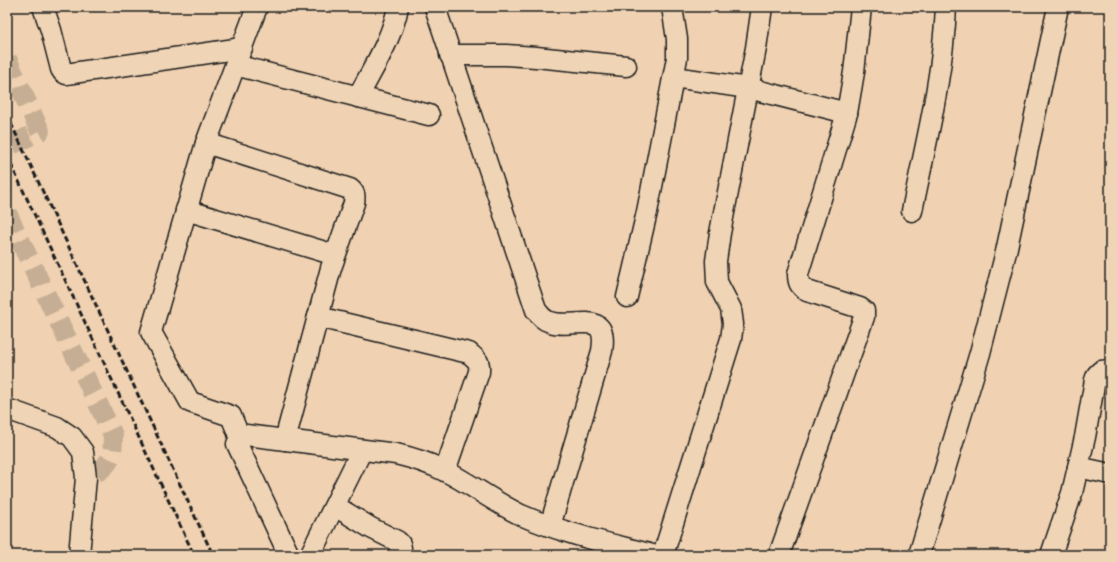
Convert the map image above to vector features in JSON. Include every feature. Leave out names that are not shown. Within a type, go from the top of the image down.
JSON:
[{"type":"street","points":[[43,7],[51,30],[61,69],[66,74],[238,56],[358,97],[429,115]]},
{"type":"street","points":[[240,438],[231,416],[190,402],[151,332],[206,143],[257,7]]},
{"type":"street","points":[[358,97],[381,54],[394,25],[398,7]]},
{"type":"street","points":[[435,7],[536,310],[549,322],[590,322],[598,325],[603,332],[604,339],[600,359],[550,526]]},
{"type":"street","points":[[627,297],[647,212],[677,58],[677,39],[672,7]]},
{"type":"street","points":[[663,555],[731,339],[733,324],[731,309],[717,282],[716,261],[721,226],[756,48],[762,7]]},
{"type":"street","points":[[779,555],[864,317],[864,311],[860,308],[807,291],[801,287],[798,281],[798,274],[847,114],[854,72],[861,7]]},
{"type":"street","points":[[912,211],[938,89],[946,7]]},
{"type":"street","points":[[919,555],[980,353],[1004,259],[1058,7]]},
{"type":"street","points":[[450,55],[529,56],[626,66]]},
{"type":"street","points":[[674,77],[748,88],[847,114]]},
{"type":"street","points":[[206,143],[350,189],[354,192],[354,202],[335,255],[285,440]]},
{"type":"street","points":[[186,210],[335,255]]},
{"type":"street","points":[[318,317],[469,353],[478,360],[480,365],[479,372],[445,471]]},
{"type":"street","points":[[1051,555],[1072,493],[1085,437],[1095,380],[1097,374],[1101,371],[1110,370]]},
{"type":"street","points":[[7,409],[56,426],[72,437],[83,452],[86,478],[79,555]]},
{"type":"street","points":[[289,555],[237,444],[240,438],[246,436],[285,440],[396,454],[417,459],[445,471],[494,501],[522,515],[550,526],[652,555]]},
{"type":"street","points":[[310,555],[362,450]]},
{"type":"street","points":[[1078,467],[1110,474]]},
{"type":"street","points":[[335,506],[371,528],[397,541],[401,548],[399,555]]},
{"type":"tunnel","points":[[7,59],[40,131],[7,147]]},
{"type":"tunnel","points":[[7,213],[113,435],[111,457],[108,462],[100,470],[86,478]]},
{"type":"railway","points":[[7,115],[213,555]]},
{"type":"railway","points":[[7,156],[194,555]]}]
